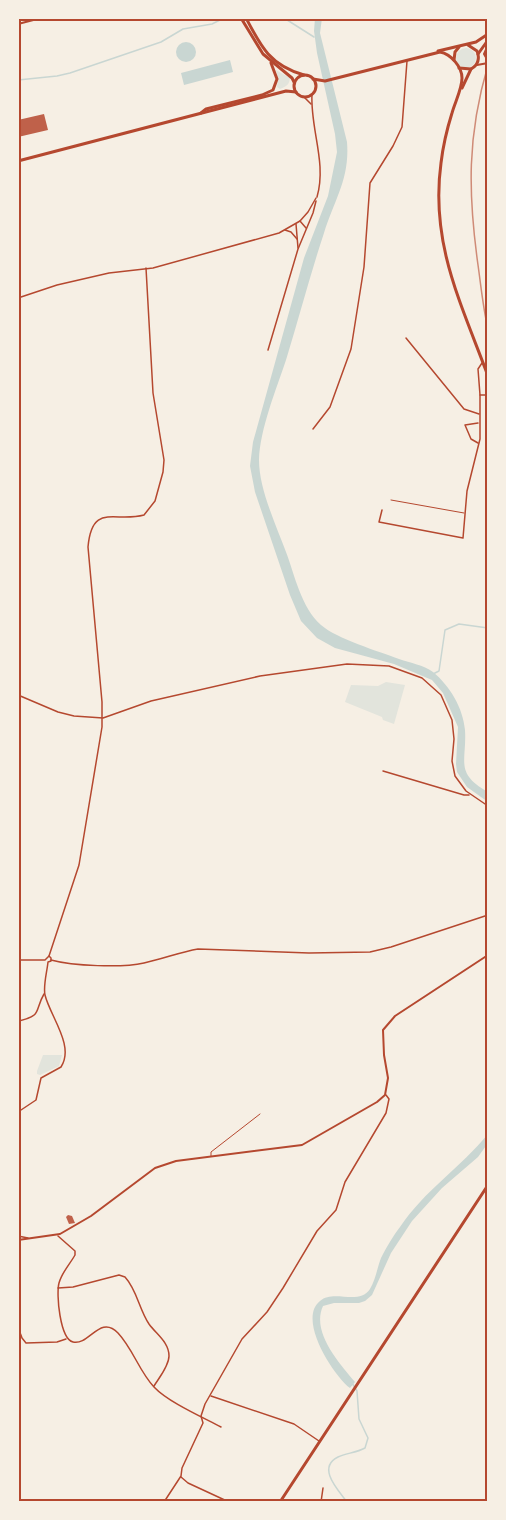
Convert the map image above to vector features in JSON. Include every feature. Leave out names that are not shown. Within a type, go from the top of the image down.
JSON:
[{"type":"main road","points":[[18,24],[41,18]]},
{"type":"main road","points":[[241,18],[253,40],[271,63],[292,78],[296,92]]},
{"type":"main road","points":[[246,18],[270,58],[281,66],[313,79],[331,80],[440,52],[454,60],[462,80],[446,133],[441,163],[439,200],[441,225],[449,275],[488,376]]},
{"type":"main road","points":[[425,56],[447,48],[480,41],[488,34]]},
{"type":"main road","points":[[477,65],[478,54],[488,40]]},
{"type":"main road","points":[[466,45],[475,49],[478,54]]},
{"type":"main road","points":[[457,97],[471,69],[488,62],[484,54],[488,45]]},
{"type":"main road","points":[[454,60],[455,52],[461,46]]},
{"type":"main road","points":[[196,115],[206,109],[262,95],[273,90],[277,79],[271,63]]},
{"type":"main road","points":[[459,68],[471,69]]},
{"type":"main road","points":[[286,91],[298,77],[304,75]]},
{"type":"main road","points":[[313,79],[315,89]]},
{"type":"main road","points":[[18,161],[286,91],[296,92],[304,97],[312,94],[324,81]]},
{"type":"main road","points":[[18,1238],[58,1235],[91,1216],[161,1165],[176,1161],[302,1146],[364,1110],[385,1095],[388,1078],[382,1037],[387,1023],[488,955]]},
{"type":"main road","points":[[280,1502],[488,1185]]},
{"type":"street","points":[[313,429],[330,406],[351,349],[364,267],[369,183],[393,147],[402,127],[407,60]]},
{"type":"street","points":[[268,350],[298,249],[313,213],[321,181],[312,94]]},
{"type":"street","points":[[304,97],[312,105]]},
{"type":"street","points":[[18,298],[57,285],[109,273],[146,268],[226,249],[285,230],[309,212],[316,198]]},
{"type":"street","points":[[300,221],[306,229]]},
{"type":"street","points":[[296,224],[298,249]]},
{"type":"street","points":[[285,230],[298,239]]},
{"type":"street","points":[[19,1021],[31,1018],[39,1012],[41,997],[44,993],[47,961],[79,865],[103,718],[88,547],[91,528],[100,519],[144,515],[155,501],[164,466],[163,446],[153,393],[146,268]]},
{"type":"street","points":[[406,338],[464,409],[480,414]]},
{"type":"street","points":[[382,510],[380,522],[463,538],[464,513],[478,444],[480,396],[478,369],[483,362]]},
{"type":"street","points":[[480,396],[488,395]]},
{"type":"street","points":[[478,444],[471,440],[465,425],[480,423]]},
{"type":"street","points":[[18,696],[66,714],[103,718],[151,701],[260,676],[347,664],[389,666],[422,678],[441,695],[452,720],[454,773],[460,784],[470,794],[488,806]]},
{"type":"street","points":[[383,771],[464,795],[470,794]]},
{"type":"street","points":[[18,960],[136,964],[198,949],[309,953],[370,952],[488,915]]},
{"type":"street","points":[[49,956],[51,960]]},
{"type":"street","points":[[18,1112],[36,1100],[41,1078],[61,1067],[65,1058],[60,1030],[44,993]]},
{"type":"street","points":[[164,1502],[181,1476],[182,1468],[203,1423],[201,1416],[210,1395],[242,1339],[267,1312],[284,1288],[317,1231],[336,1210],[345,1182],[386,1113],[389,1099],[385,1095]]},
{"type":"street","points":[[58,1235],[75,1251],[58,1288],[58,1304],[67,1339]]},
{"type":"street","points":[[58,1288],[73,1287],[119,1275],[126,1276],[148,1322],[168,1349],[168,1360],[153,1386]]},
{"type":"street","points":[[18,1327],[26,1343],[57,1342],[67,1339],[78,1342],[100,1329],[106,1327],[114,1329],[153,1386],[161,1393],[221,1427]]},
{"type":"street","points":[[210,1395],[294,1424],[320,1442]]},
{"type":"street","points":[[181,1476],[188,1483],[230,1502]]},
{"type":"street","points":[[321,1502],[323,1488]]},
{"type":"lane","points":[[391,500],[464,513]]},
{"type":"lane","points":[[211,1158],[211,1152],[260,1114]]},
{"type":"shaded area","points":[[315,18],[322,18],[320,33],[347,142],[346,167],[265,423],[259,460],[262,483],[299,591],[314,618],[328,630],[347,640],[425,668],[439,678],[455,698],[462,714],[465,730],[464,766],[466,772],[470,779],[488,792],[488,802],[467,787],[457,772],[458,727],[443,693],[432,680],[394,664],[335,648],[317,638],[301,621],[255,492],[250,466],[253,442],[304,258],[328,196],[337,152],[317,53]]},
{"type":"shaded area","points":[[186,42],[193,45],[196,52],[193,59],[186,62],[179,59],[176,52],[179,45]]},
{"type":"shaded area","points":[[466,48],[473,51],[476,58],[473,65],[466,68],[459,65],[456,58],[459,51]]},
{"type":"shaded area","points":[[230,60],[233,72],[184,85],[181,73]]},
{"type":"shaded area","points":[[276,70],[290,78],[287,85],[280,89],[277,87]]},
{"type":"shaded area","points":[[386,682],[405,685],[394,724],[345,702],[351,685],[378,686]]},
{"type":"shaded area","points":[[43,1055],[62,1055],[59,1066],[40,1075],[37,1071]]},
{"type":"shaded area","points":[[488,1134],[488,1143],[478,1157],[442,1188],[412,1221],[391,1253],[372,1295],[359,1303],[334,1303],[323,1306],[320,1316],[324,1336],[335,1356],[355,1382],[350,1388],[327,1360],[320,1346],[315,1333],[314,1309],[320,1301],[326,1298],[360,1296],[370,1289],[385,1250],[410,1214]]},
{"type":"building","points":[[44,114],[48,130],[18,137],[18,120]]},
{"type":"building","points":[[72,1216],[75,1223],[69,1224],[66,1217]]},
{"type":"waterway","points":[[18,80],[70,73],[161,42],[183,29],[212,24],[224,18]]},
{"type":"waterway","points":[[284,18],[314,37]]},
{"type":"waterway","points":[[433,674],[439,671],[445,630],[459,624],[488,628]]},
{"type":"waterway","points":[[347,1502],[331,1480],[329,1467],[338,1457],[365,1448],[368,1438],[359,1419],[357,1391],[352,1383]]},
{"type":"railway","points":[[488,65],[476,116],[471,165],[472,213],[488,329]]}]
